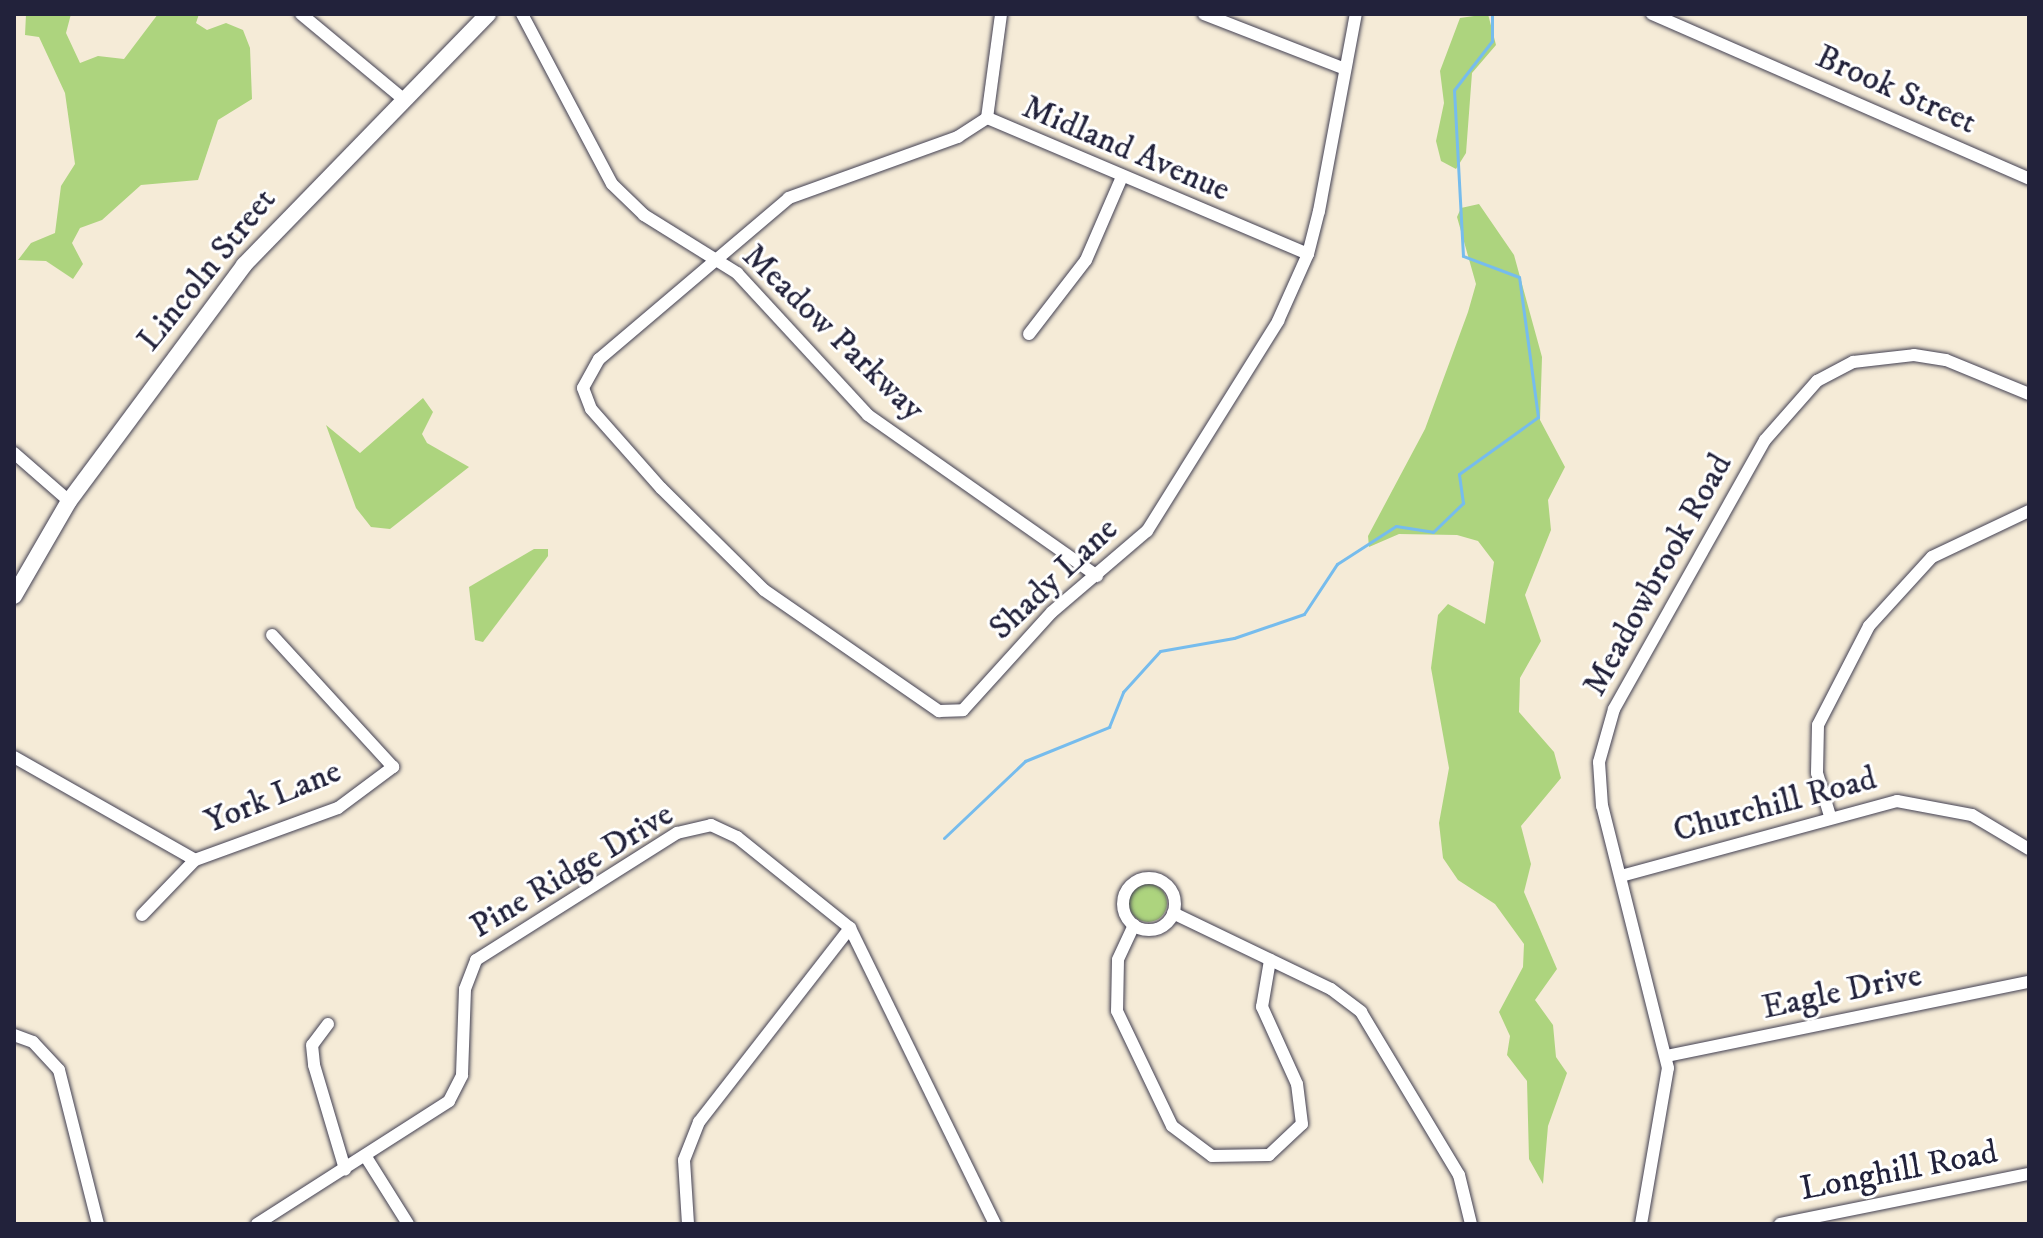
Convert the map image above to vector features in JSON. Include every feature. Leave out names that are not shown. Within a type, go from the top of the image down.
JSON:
[{"type":"main road","name":"Lincoln Street","points":[[14,596],[69,501],[244,265],[402,98],[488,14]]},
{"type":"street","points":[[301,14],[402,98]]},
{"type":"street","name":"Meadow Parkway","points":[[522,14],[612,184],[644,215],[721,261],[868,415],[1097,576]]},
{"type":"street","points":[[987,118],[1001,14]]},
{"type":"street","points":[[1204,14],[1345,69]]},
{"type":"street","name":"Shady Lane","points":[[721,261],[680,285],[599,359],[583,388],[591,409],[661,488],[764,590],[947,714],[974,703],[1052,612],[1097,576],[1170,502],[1278,321],[1308,254],[1356,14]]},
{"type":"street","name":"Brook Street","points":[[1652,14],[2029,179]]},
{"type":"street","name":"Midland Avenue","points":[[721,261],[789,198],[958,137],[987,118],[1308,254]]},
{"type":"street","points":[[1029,334],[1086,260],[1122,177]]},
{"type":"street","name":"Meadowbrook Road","points":[[1641,1224],[1667,1056],[1598,775],[1604,735],[1665,607],[1786,410],[1834,370],[1888,355],[1946,360],[2029,394]]},
{"type":"street","points":[[14,453],[69,501]]},
{"type":"street","points":[[1830,816],[1817,773],[1818,725],[1869,626],[1932,557],[2029,511]]},
{"type":"street","name":"York Lane","points":[[142,915],[195,860],[338,808],[393,767],[272,635]]},
{"type":"street","points":[[14,757],[195,860]]},
{"type":"street","name":"Churchill Road","points":[[1621,876],[1830,816],[1897,801],[1947,806],[2029,849]]},
{"type":"street","name":"Pine Ridge Drive","points":[[257,1224],[430,1119],[458,1088],[465,989],[476,960],[677,833],[711,825],[737,837],[850,928],[995,1224]]},
{"type":"street","points":[[1146,878],[1170,888],[1173,913],[1159,928],[1134,925],[1123,902],[1146,878]]},
{"type":"street","points":[[1173,913],[1331,989],[1373,1026],[1459,1175],[1471,1224]]},
{"type":"street","points":[[1134,925],[1118,960],[1117,1011],[1172,1126],[1212,1156],[1269,1155],[1302,1124],[1297,1084],[1262,1007],[1270,960]]},
{"type":"street","points":[[688,1224],[684,1160],[699,1122],[850,928]]},
{"type":"street","name":"Eagle Drive","points":[[1667,1056],[2029,982]]},
{"type":"street","points":[[328,1024],[312,1045],[314,1065],[345,1169]]},
{"type":"street","points":[[14,1035],[33,1042],[59,1070],[98,1224]]},
{"type":"street","points":[[366,1157],[408,1224]]},
{"type":"street","name":"Longhill Road","points":[[1780,1224],[2029,1174]]},
{"type":"green space","points":[[26,14],[71,14],[66,33],[80,63],[98,56],[124,59],[158,14],[199,14],[196,23],[207,30],[226,23],[243,30],[250,48],[252,99],[218,120],[198,180],[141,185],[102,220],[80,228],[72,243],[83,264],[73,279],[46,261],[18,260],[31,243],[55,233],[61,186],[75,164],[65,93],[39,37],[25,35]]},
{"type":"green space","points":[[1488,14],[1496,45],[1472,73],[1466,153],[1456,169],[1441,161],[1436,141],[1444,103],[1440,71],[1460,18]]},
{"type":"green space","points":[[1479,204],[1514,255],[1542,357],[1540,420],[1565,467],[1548,500],[1551,530],[1525,595],[1541,641],[1520,678],[1519,712],[1554,752],[1561,778],[1521,826],[1531,864],[1524,892],[1557,969],[1535,1000],[1553,1025],[1556,1057],[1567,1073],[1548,1126],[1543,1184],[1529,1159],[1527,1081],[1507,1055],[1510,1036],[1499,1012],[1523,967],[1524,944],[1495,904],[1458,880],[1443,858],[1439,823],[1449,768],[1431,668],[1438,615],[1448,604],[1485,624],[1494,562],[1478,541],[1457,535],[1399,534],[1369,547],[1368,536],[1425,429],[1468,312],[1476,284],[1457,217],[1461,208]]},
{"type":"green space","points":[[423,398],[433,412],[422,434],[427,443],[469,467],[390,529],[371,527],[356,508],[326,425],[360,453]]},
{"type":"green space","points":[[534,549],[548,549],[548,556],[483,642],[475,640],[469,587]]},
{"type":"green space","points":[[1148,884],[1161,890],[1167,903],[1161,916],[1148,922],[1135,916],[1129,903],[1135,890]]},
{"type":"waterway","points":[[944,838],[1025,761],[1109,727],[1123,692],[1160,651],[1234,638],[1304,614],[1337,564],[1396,526],[1433,532],[1463,503],[1459,474],[1538,417],[1519,277],[1463,256],[1454,90],[1492,41],[1492,14]]}]
